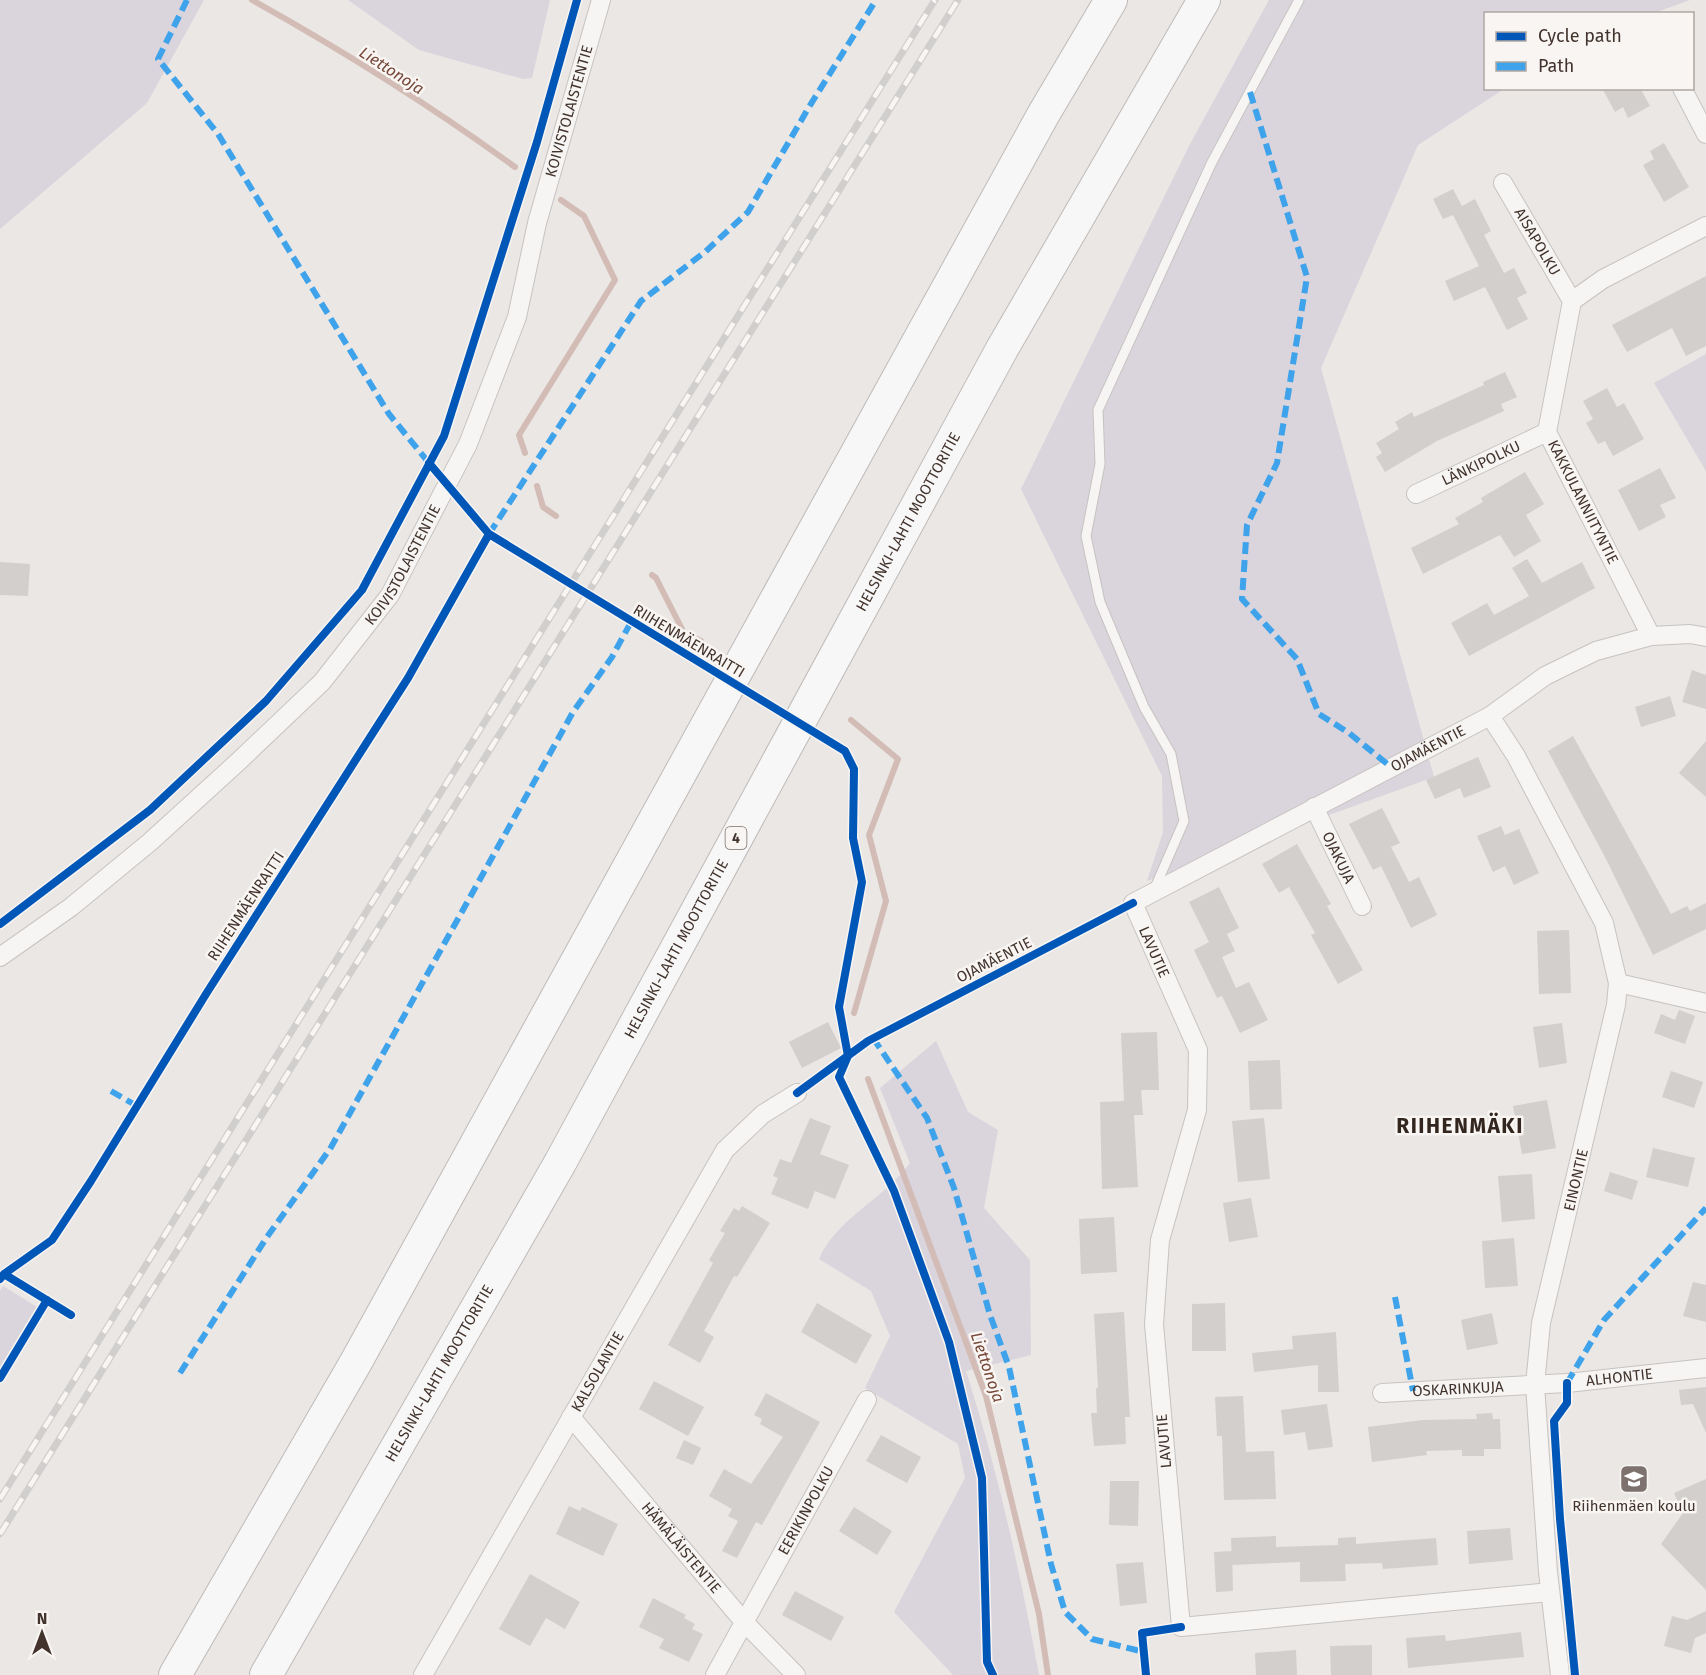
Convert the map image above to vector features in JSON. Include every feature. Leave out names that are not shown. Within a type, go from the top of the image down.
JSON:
[{"type":"highway","points":[[175,1675],[356,1362],[1014,168],[1111,0]]},
{"type":"highway","name":"HELSINKI-LAHTI MOOTTORITIE","points":[[266,1675],[560,1163],[1002,349],[1204,0]]},
{"type":"street","name":"KOIVISTOLAISTENTIE","points":[[0,957],[80,900],[150,842],[240,760],[322,682],[390,595],[468,444],[516,317],[537,223],[601,0]]},
{"type":"street","points":[[1683,90],[1706,134]]},
{"type":"street","name":"AISAPOLKU","points":[[1503,183],[1572,300]]},
{"type":"street","points":[[1572,300],[1603,279],[1706,226]]},
{"type":"street","name":"KAKKULANNIITYNTIE","points":[[1572,300],[1547,432],[1651,636]]},
{"type":"street","name":"LÄNKIPOLKU","points":[[1416,494],[1547,432]]},
{"type":"street","name":"OJAMÄENTIE","points":[[1133,903],[1490,716],[1545,676],[1596,651],[1651,636],[1690,634],[1706,637]]},
{"type":"street","name":"EINONTIE","points":[[1490,716],[1516,756],[1604,923],[1618,983],[1616,1005],[1541,1323],[1535,1385],[1550,1592],[1560,1675]]},
{"type":"street","name":"OJAKUJA","points":[[1314,807],[1362,906]]},
{"type":"street","name":"LAVUTIE","points":[[1133,903],[1197,1050],[1197,1110],[1160,1240],[1154,1324],[1181,1627],[1550,1592]]},
{"type":"street","points":[[1618,983],[1706,1003]]},
{"type":"street","name":"KALSOLANTIE","points":[[423,1675],[725,1150],[763,1114],[797,1093]]},
{"type":"street","name":"ALHONTIE","points":[[1535,1385],[1706,1368]]},
{"type":"street","name":"OSKARINKUJA","points":[[1382,1393],[1535,1385]]},
{"type":"street","name":"EERIKINPOLKU","points":[[715,1675],[867,1400]]},
{"type":"street","name":"HÄMÄLÄISTENTIE","points":[[571,1417],[745,1623],[796,1675]]},
{"type":"lane","points":[[1153,892],[1184,821],[1170,754],[1144,707],[1100,602],[1086,536],[1100,464],[1098,410],[1212,162],[1299,0]]},
{"type":"shaded area","points":[[0,0],[204,0],[147,103],[0,229]]},
{"type":"shaded area","points":[[348,0],[550,0],[532,78],[523,79],[419,50]]},
{"type":"shaded area","points":[[1269,0],[1690,0],[1657,12],[1484,12],[1484,90],[1502,90],[1418,145],[1321,368],[1434,777],[1147,881],[1163,832],[1162,776],[1021,489],[1190,144]]},
{"type":"shaded area","points":[[1706,354],[1706,471],[1654,383]]},
{"type":"shaded area","points":[[936,1041],[968,1112],[998,1130],[984,1208],[1030,1260],[1031,1355],[966,1371],[1007,1522],[1039,1675],[953,1675],[894,1612],[965,1478],[958,1444],[865,1388],[890,1336],[871,1291],[819,1259],[837,1232],[899,1176],[910,1163],[880,1088]]},
{"type":"shaded area","points":[[3,1286],[37,1307],[0,1367],[0,1291]]},
{"type":"building","points":[[1603,90],[1641,90],[1650,106],[1628,118],[1623,107],[1615,112]]},
{"type":"building","points":[[1664,143],[1689,187],[1664,202],[1643,165],[1654,159],[1650,151]]},
{"type":"building","points":[[1453,189],[1462,206],[1475,199],[1491,231],[1484,235],[1504,273],[1514,268],[1527,293],[1517,298],[1528,319],[1507,330],[1485,287],[1454,301],[1445,281],[1479,266],[1453,215],[1443,219],[1433,199]]},
{"type":"building","points":[[1706,276],[1706,346],[1686,356],[1672,328],[1627,352],[1612,325]]},
{"type":"building","points":[[1505,372],[1517,397],[1501,404],[1504,411],[1437,441],[1385,472],[1376,457],[1382,453],[1376,443],[1399,429],[1395,422],[1412,412],[1414,417],[1484,385],[1483,382]]},
{"type":"building","points":[[1607,388],[1617,407],[1624,403],[1644,439],[1613,456],[1605,441],[1598,444],[1586,423],[1593,419],[1583,401]]},
{"type":"building","points":[[1660,468],[1676,498],[1660,505],[1666,517],[1639,531],[1618,490]]},
{"type":"building","points":[[1525,472],[1544,504],[1526,515],[1541,541],[1514,557],[1500,535],[1423,574],[1411,548],[1459,524],[1455,518],[1483,502],[1481,498]]},
{"type":"building","points":[[1527,559],[1542,583],[1582,562],[1595,588],[1469,656],[1451,623],[1487,603],[1494,615],[1529,596],[1512,568]]},
{"type":"building","points":[[0,562],[30,564],[28,596],[0,595]]},
{"type":"building","points":[[1692,670],[1706,675],[1706,709],[1682,702]]},
{"type":"building","points":[[1670,696],[1676,716],[1641,727],[1635,707]]},
{"type":"building","points":[[1573,736],[1671,914],[1687,906],[1690,911],[1706,903],[1706,929],[1653,955],[1606,859],[1548,751]]},
{"type":"building","points":[[1706,741],[1706,797],[1679,773]]},
{"type":"building","points":[[1478,757],[1491,787],[1464,798],[1460,788],[1435,799],[1426,780]]},
{"type":"building","points":[[1382,808],[1400,843],[1391,847],[1409,882],[1419,877],[1437,915],[1411,928],[1381,866],[1373,870],[1349,824]]},
{"type":"building","points":[[1501,826],[1505,835],[1519,829],[1539,873],[1514,885],[1505,866],[1493,872],[1477,836]]},
{"type":"building","points":[[1297,844],[1331,904],[1327,906],[1363,970],[1338,984],[1311,935],[1315,933],[1289,887],[1279,893],[1262,864]]},
{"type":"building","points":[[1219,887],[1239,928],[1227,934],[1235,951],[1222,957],[1236,988],[1249,982],[1268,1020],[1240,1033],[1222,996],[1217,998],[1194,950],[1209,942],[1189,902]]},
{"type":"building","points":[[1569,930],[1571,993],[1539,994],[1537,931]]},
{"type":"building","points":[[1679,1010],[1695,1016],[1685,1044],[1654,1033],[1661,1014],[1675,1020]]},
{"type":"building","points":[[828,1022],[841,1048],[802,1068],[789,1042]]},
{"type":"building","points":[[1562,1023],[1567,1063],[1539,1068],[1533,1027]]},
{"type":"building","points":[[1157,1032],[1159,1090],[1141,1090],[1143,1115],[1134,1115],[1138,1187],[1102,1189],[1100,1102],[1124,1101],[1121,1033]]},
{"type":"building","points":[[1280,1060],[1282,1109],[1250,1110],[1248,1061]]},
{"type":"building","points":[[1671,1071],[1703,1082],[1694,1108],[1662,1097]]},
{"type":"building","points":[[1547,1100],[1556,1148],[1522,1154],[1513,1106]]},
{"type":"building","points":[[810,1118],[831,1126],[820,1154],[849,1165],[835,1199],[815,1191],[808,1209],[771,1194],[778,1178],[773,1176],[780,1159],[791,1163]]},
{"type":"building","points":[[1264,1118],[1270,1179],[1238,1182],[1232,1121]]},
{"type":"building","points":[[1653,1148],[1695,1158],[1688,1187],[1646,1177]]},
{"type":"building","points":[[1610,1172],[1638,1181],[1632,1200],[1604,1191]]},
{"type":"building","points":[[1532,1174],[1535,1219],[1502,1222],[1498,1176]]},
{"type":"building","points":[[1251,1198],[1258,1237],[1229,1242],[1223,1203]]},
{"type":"building","points":[[742,1206],[770,1223],[737,1277],[734,1276],[704,1331],[714,1337],[700,1363],[668,1345],[713,1263],[709,1260],[725,1233],[720,1231],[734,1208],[739,1211]]},
{"type":"building","points":[[1114,1217],[1117,1272],[1081,1274],[1079,1219]]},
{"type":"building","points":[[1514,1238],[1518,1286],[1485,1288],[1482,1241]]},
{"type":"building","points":[[1693,1282],[1706,1285],[1706,1322],[1683,1316]]},
{"type":"building","points":[[817,1303],[872,1335],[856,1364],[801,1332]]},
{"type":"building","points":[[1225,1303],[1226,1351],[1192,1351],[1192,1304]]},
{"type":"building","points":[[1124,1312],[1130,1417],[1125,1417],[1126,1444],[1094,1446],[1091,1413],[1097,1413],[1096,1388],[1098,1388],[1094,1314]]},
{"type":"building","points":[[1492,1313],[1498,1344],[1467,1350],[1461,1320]]},
{"type":"building","points":[[1336,1332],[1339,1392],[1318,1392],[1318,1365],[1254,1372],[1252,1353],[1293,1349],[1292,1336]]},
{"type":"building","points":[[654,1381],[704,1407],[688,1436],[639,1409]]},
{"type":"building","points":[[1706,1387],[1706,1433],[1693,1404],[1681,1405],[1679,1390]]},
{"type":"building","points":[[766,1393],[820,1422],[762,1525],[756,1522],[737,1558],[722,1551],[738,1521],[728,1516],[732,1509],[709,1496],[724,1469],[751,1484],[783,1437],[760,1424],[762,1419],[754,1415]]},
{"type":"building","points":[[1243,1396],[1246,1452],[1274,1451],[1276,1499],[1224,1500],[1222,1436],[1217,1436],[1215,1397]]},
{"type":"building","points":[[1327,1404],[1333,1447],[1308,1450],[1305,1432],[1284,1435],[1281,1410]]},
{"type":"building","points":[[1492,1413],[1493,1419],[1500,1419],[1501,1449],[1484,1449],[1484,1456],[1462,1456],[1462,1450],[1426,1451],[1427,1455],[1372,1462],[1368,1427],[1423,1420],[1477,1419],[1476,1414]]},
{"type":"building","points":[[881,1435],[921,1457],[907,1483],[866,1461]]},
{"type":"building","points":[[684,1440],[701,1448],[693,1465],[676,1458]]},
{"type":"building","points":[[1706,1479],[1706,1590],[1661,1544],[1683,1513],[1674,1493]]},
{"type":"building","points":[[1110,1481],[1139,1481],[1138,1526],[1109,1525]]},
{"type":"building","points":[[569,1506],[580,1511],[582,1507],[618,1524],[603,1556],[556,1534]]},
{"type":"building","points":[[854,1507],[892,1531],[877,1555],[839,1531]]},
{"type":"building","points":[[1510,1528],[1513,1560],[1469,1564],[1467,1531]]},
{"type":"building","points":[[1276,1536],[1276,1547],[1338,1545],[1338,1538],[1356,1537],[1356,1544],[1436,1538],[1438,1565],[1383,1569],[1382,1563],[1345,1564],[1346,1581],[1300,1582],[1300,1562],[1232,1565],[1231,1538]]},
{"type":"building","points":[[1232,1551],[1233,1591],[1216,1592],[1214,1552]]},
{"type":"building","points":[[1143,1562],[1147,1603],[1120,1606],[1116,1564]]},
{"type":"building","points":[[530,1574],[580,1602],[565,1629],[546,1618],[530,1646],[499,1629]]},
{"type":"building","points":[[795,1591],[844,1617],[831,1641],[782,1615]]},
{"type":"building","points":[[653,1598],[686,1615],[684,1618],[695,1624],[692,1629],[703,1634],[689,1662],[659,1648],[664,1639],[639,1627]]},
{"type":"building","points":[[1706,1611],[1706,1633],[1695,1638],[1691,1653],[1664,1646],[1672,1616],[1687,1620]]},
{"type":"building","points":[[1521,1632],[1524,1657],[1408,1668],[1406,1638],[1445,1635],[1446,1641]]},
{"type":"building","points":[[1372,1645],[1372,1675],[1331,1675],[1330,1646]]},
{"type":"building","points":[[1296,1650],[1297,1675],[1256,1675],[1255,1653]]},
{"type":"waterway","name":"Liettonoja","points":[[252,0],[386,79],[515,167]]},
{"type":"waterway","name":"Liettonoja","points":[[525,453],[519,435],[615,280],[584,216],[561,200]]},
{"type":"waterway","name":"Liettonoja","points":[[537,486],[543,507],[556,516]]},
{"type":"waterway","name":"Liettonoja","points":[[652,575],[656,578],[684,633],[701,641]]},
{"type":"waterway","name":"Liettonoja","points":[[851,720],[898,759],[869,835],[886,901],[854,1013]]},
{"type":"waterway","name":"Liettonoja","points":[[868,1079],[986,1396],[1039,1614],[1048,1675]]},
{"type":"railway","points":[[0,1499],[935,0]]},
{"type":"railway","points":[[0,1534],[958,0]]},
{"type":"marked path","points":[[187,0],[158,59],[218,134],[389,414],[429,463]]},
{"type":"marked path","points":[[489,534],[641,301],[705,252],[748,212],[809,107],[876,0]]},
{"type":"marked path","points":[[1250,92],[1307,277],[1277,463],[1247,525],[1242,599],[1297,659],[1319,714],[1349,733],[1391,767]]},
{"type":"marked path","points":[[180,1373],[267,1237],[330,1149],[573,712],[612,657],[631,622]]},
{"type":"marked path","points":[[873,1038],[927,1118],[954,1188],[990,1315],[1009,1367],[1051,1564],[1065,1612],[1092,1639],[1144,1652]]},
{"type":"marked path","points":[[111,1091],[137,1106]]},
{"type":"marked path","points":[[1567,1383],[1604,1320],[1706,1208]]},
{"type":"marked path","points":[[1395,1297],[1413,1391]]},
{"type":"cycle path","points":[[0,924],[150,810],[266,701],[362,590],[444,436],[537,142],[577,0]]},
{"type":"cycle path","name":"RIIHENMÄENRAITTI","points":[[429,463],[489,534],[845,751],[854,769],[853,838],[862,882],[839,1007],[848,1056]]},
{"type":"cycle path","name":"RIIHENMÄENRAITTI","points":[[0,1279],[52,1240],[91,1181],[206,994],[408,678],[489,534]]},
{"type":"cycle path","points":[[797,1093],[868,1041],[1133,903]]},
{"type":"cycle path","points":[[848,1056],[839,1077],[894,1191],[949,1342],[982,1478],[987,1662],[993,1675]]},
{"type":"cycle path","points":[[4,1274],[71,1315]]},
{"type":"cycle path","points":[[0,1378],[47,1300]]},
{"type":"cycle path","points":[[1567,1383],[1567,1403],[1554,1421],[1560,1519],[1575,1675]]},
{"type":"cycle path","points":[[1146,1675],[1142,1633],[1181,1627]]},
{"type":"place","name":"Riihenmäen koulu","points":[[1634,1479]]},
{"type":"district","name":"RIIHENMÄKI","points":[[1460,1126]]}]
